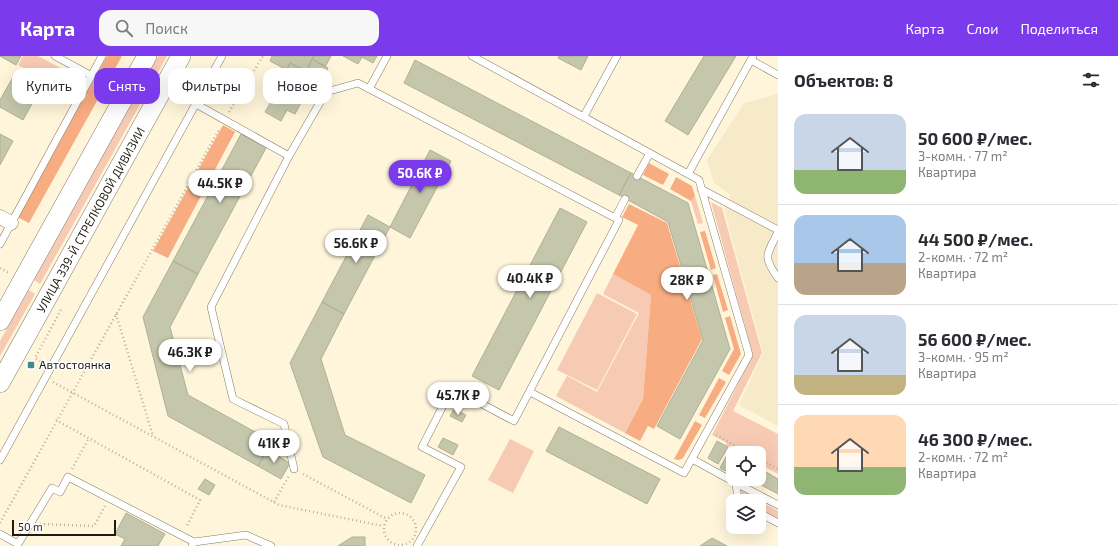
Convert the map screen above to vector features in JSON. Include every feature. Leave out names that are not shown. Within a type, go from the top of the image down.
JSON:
[{"type":"main road","points":[[0,321],[147,56]]},
{"type":"main road","name":"УЛИЦА 339-Й СТРЕЛКОВОЙ ДИВИЗИИ","points":[[0,383],[181,56]]},
{"type":"lane","points":[[55,56],[92,76]]},
{"type":"lane","points":[[0,244],[6,220],[92,76],[102,56]]},
{"type":"lane","points":[[216,68],[222,56]]},
{"type":"lane","points":[[370,89],[387,56]]},
{"type":"lane","points":[[472,56],[699,180],[749,355],[684,474],[530,392]]},
{"type":"lane","points":[[584,116],[617,56]]},
{"type":"lane","points":[[688,174],[752,58],[778,75]]},
{"type":"lane","points":[[294,469],[284,424],[233,399],[211,308],[289,156],[326,92],[358,83],[494,156],[619,220],[514,421],[452,388],[422,447],[460,467],[417,546]]},
{"type":"lane","points":[[0,460],[196,104],[289,156]]},
{"type":"lane","points":[[638,176],[650,153]]},
{"type":"lane","points":[[701,189],[778,231],[766,256],[778,278]]},
{"type":"lane","points":[[615,218],[625,199]]},
{"type":"lane","points":[[692,459],[726,478]]},
{"type":"lane","points":[[0,534],[18,545],[52,488],[60,492],[68,477],[182,536],[192,544],[246,535],[271,546]]},
{"type":"lane","points":[[742,486],[778,505]]},
{"type":"lane","points":[[766,517],[778,523]]},
{"type":"path","points":[[0,523],[56,420],[225,120],[263,56]]},
{"type":"path","points":[[116,314],[152,436]]},
{"type":"path","points":[[45,378],[279,505],[384,526]]},
{"type":"path","points":[[56,420],[200,500],[182,536]]},
{"type":"path","points":[[708,430],[736,446]]},
{"type":"path","points":[[68,477],[89,438]]},
{"type":"path","points":[[766,463],[778,469]]},
{"type":"path","points":[[274,502],[294,469],[387,519]]},
{"type":"path","points":[[30,524],[94,526],[109,498]]},
{"type":"path","points":[[401,513],[414,521],[416,529],[410,543],[402,546],[394,545],[388,541],[384,534],[384,526],[387,519],[393,514],[401,513]]},
{"type":"shaded area","points":[[23,56],[38,56],[61,68],[24,68],[18,65]]},
{"type":"shaded area","points":[[107,56],[122,56],[115,68],[100,68]]},
{"type":"shaded area","points":[[158,56],[167,56],[160,69],[151,68]]},
{"type":"shaded area","points":[[94,79],[94,104],[95,104],[29,223],[17,217],[80,104],[86,104],[86,94]]},
{"type":"shaded area","points":[[778,94],[778,426],[739,405],[763,353],[724,209],[731,195],[714,183],[707,160],[744,103]]},
{"type":"shaded area","points":[[131,104],[140,104],[40,284],[34,280]]},
{"type":"shaded area","points":[[223,125],[237,133],[235,132],[168,258],[153,251]]},
{"type":"shaded area","points":[[649,163],[669,174],[663,185],[643,175]]},
{"type":"shaded area","points":[[676,177],[692,186],[695,196],[691,201],[670,189]]},
{"type":"shaded area","points":[[695,196],[703,223],[698,224],[691,201]]},
{"type":"shaded area","points":[[711,202],[722,208],[762,353],[733,411],[778,434],[778,474],[766,468],[766,446],[728,446],[726,445],[727,443],[712,435],[753,355]]},
{"type":"shaded area","points":[[629,204],[667,223],[702,339],[654,429],[648,426],[640,441],[625,433],[643,399],[651,295],[613,274],[638,225],[622,217]]},
{"type":"shaded area","points":[[705,231],[716,268],[711,270],[700,232]]},
{"type":"shaded area","points":[[613,274],[651,295],[643,399],[625,433],[556,396],[567,376],[597,392],[639,313],[603,294]]},
{"type":"shaded area","points":[[717,274],[728,310],[723,312],[713,275]]},
{"type":"shaded area","points":[[29,290],[35,294],[0,356],[0,341]]},
{"type":"shaded area","points":[[597,293],[637,314],[597,390],[557,370]]},
{"type":"shaded area","points":[[730,316],[741,354],[729,375],[722,371],[734,349],[725,318]]},
{"type":"shaded area","points":[[719,378],[726,382],[705,418],[699,415]]},
{"type":"shaded area","points":[[695,421],[702,425],[683,458],[679,460],[674,459]]},
{"type":"shaded area","points":[[510,439],[534,451],[513,493],[488,480]]},
{"type":"shaded area","points":[[740,490],[747,494],[741,494]]},
{"type":"shaded area","points":[[766,504],[778,511],[778,520],[766,513]]},
{"type":"building","points":[[0,56],[21,56],[16,65]]},
{"type":"building","points":[[272,56],[314,56],[308,68],[300,68],[290,63],[288,68],[283,68],[270,61]]},
{"type":"building","points":[[314,56],[331,56],[325,67],[312,59]]},
{"type":"building","points":[[343,56],[377,56],[373,63],[362,57],[358,64]]},
{"type":"building","points":[[559,56],[588,56],[581,70],[558,58]]},
{"type":"building","points":[[704,56],[736,56],[688,135],[665,121]]},
{"type":"building","points":[[312,59],[328,68],[308,68]]},
{"type":"building","points":[[415,60],[631,173],[619,195],[404,83]]},
{"type":"building","points":[[290,63],[300,68],[288,68]]},
{"type":"building","points":[[12,79],[12,104],[32,104],[23,120],[0,107],[0,100]]},
{"type":"building","points":[[270,104],[300,104],[295,114],[287,110],[281,121],[265,112]]},
{"type":"building","points":[[0,134],[13,141],[0,165]]},
{"type":"building","points":[[241,134],[266,148],[198,274],[173,261]]},
{"type":"building","points":[[430,150],[451,161],[410,238],[390,227]]},
{"type":"building","points":[[631,173],[688,203],[730,349],[680,439],[657,426],[703,340],[668,222],[619,195]]},
{"type":"building","points":[[560,208],[587,222],[499,390],[472,376]]},
{"type":"building","points":[[368,215],[390,227],[344,314],[322,302]]},
{"type":"building","points":[[173,261],[198,274],[170,327],[188,395],[268,439],[260,453],[264,455],[258,466],[168,416],[143,317]]},
{"type":"building","points":[[322,302],[344,314],[321,359],[345,435],[425,475],[411,503],[323,457],[290,363]]},
{"type":"building","points":[[454,409],[466,415],[462,422],[450,416]]},
{"type":"building","points":[[559,427],[660,479],[647,504],[546,451]]},
{"type":"building","points":[[443,438],[458,445],[453,455],[438,447]]},
{"type":"building","points":[[717,441],[726,446],[726,450],[718,464],[708,458]]},
{"type":"building","points":[[267,450],[290,463],[281,479],[258,466]]},
{"type":"building","points":[[726,457],[726,471],[720,468]]},
{"type":"building","points":[[766,472],[778,479],[778,494],[763,486],[766,486]]},
{"type":"building","points":[[205,479],[215,485],[209,495],[198,489]]},
{"type":"building","points":[[126,513],[165,534],[158,546],[121,546],[125,539],[115,534]]},
{"type":"building","points":[[352,537],[365,537],[365,546],[338,546]]},
{"type":"building","points":[[712,538],[727,546],[700,546]]},
{"type":"place","name":"Автостоянка","points":[[31,365]]}]
